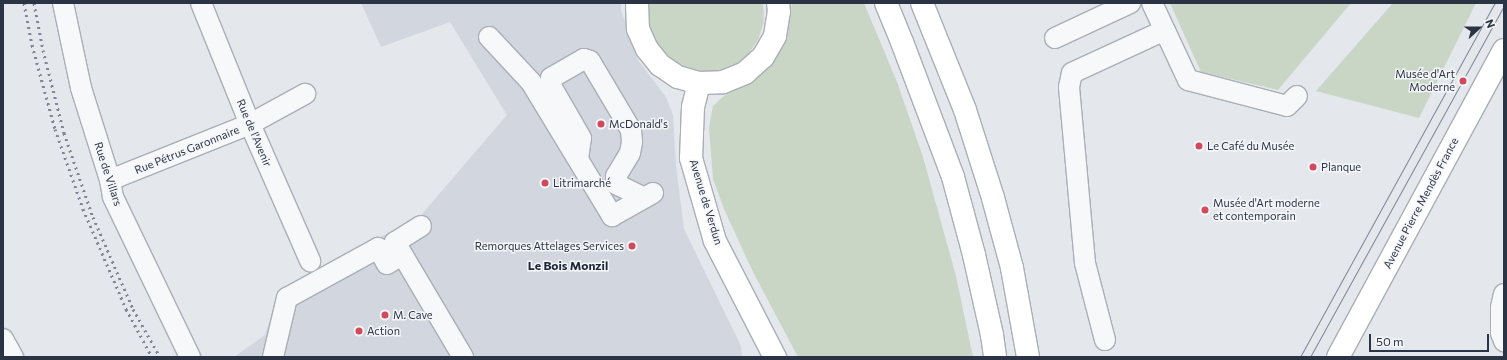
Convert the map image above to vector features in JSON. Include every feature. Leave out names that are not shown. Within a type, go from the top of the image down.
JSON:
[{"type":"main road","points":[[637,3],[638,29],[646,49],[660,65],[678,77],[699,83],[723,82],[745,73],[763,57],[775,36],[779,12],[778,3]]},
{"type":"main road","points":[[886,3],[953,177],[974,255],[992,335],[995,357]]},
{"type":"main road","points":[[922,3],[965,110],[993,198],[1012,268],[1028,357]]},
{"type":"main road","name":"Avenue Pierre Mendès France","points":[[1338,357],[1504,50]]},
{"type":"main road","name":"Avenue de Verdun","points":[[699,83],[693,107],[691,158],[715,241],[772,354]]},
{"type":"street","name":"Rue de Villars","points":[[63,3],[81,88],[110,180],[113,197],[190,357]]},
{"type":"street","name":"Rue de l'Avenir","points":[[201,3],[250,124],[310,261]]},
{"type":"street","points":[[1055,38],[1130,3]]},
{"type":"street","points":[[1152,3],[1188,80],[1287,106],[1297,96]]},
{"type":"street","points":[[1105,340],[1085,263],[1069,87],[1072,73],[1165,30]]},
{"type":"street","points":[[489,37],[531,82],[612,216],[636,204],[648,195],[616,184],[616,176],[630,153],[632,142],[631,130],[590,61],[584,59],[551,78],[551,86],[581,138],[578,159]]},
{"type":"street","name":"Rue Pétrus Garonnaire","points":[[110,180],[250,124],[305,94]]},
{"type":"street","points":[[422,226],[395,242],[463,357]]},
{"type":"street","points":[[273,357],[287,298],[378,248],[387,264],[402,255]]},
{"type":"street","points":[[1504,294],[1501,307],[1501,333],[1504,341]]},
{"type":"street","points":[[3,339],[13,357]]},
{"type":"shaded area","points":[[361,3],[621,3],[621,10],[638,60],[666,97],[673,115],[676,166],[684,229],[741,346],[742,357],[234,357],[265,335],[279,291],[382,236],[415,222],[507,115],[450,22],[381,47]]},
{"type":"green space","points":[[649,3],[763,3],[764,22],[758,40],[747,56],[731,67],[712,72],[693,71],[675,64],[660,51],[651,34],[647,15]]},
{"type":"green space","points":[[792,3],[864,3],[897,82],[923,157],[956,276],[973,357],[798,357],[753,272],[724,209],[713,179],[709,127],[713,106],[725,95],[757,78],[773,60],[785,42]]},
{"type":"green space","points":[[1170,3],[1351,3],[1278,90],[1201,72]]},
{"type":"green space","points":[[1393,3],[1476,3],[1419,118],[1316,91]]},
{"type":"tram line","points":[[1300,357],[1495,3]]},
{"type":"tram line","points":[[1310,357],[1504,6]]},
{"type":"railway","points":[[24,3],[32,45],[55,129],[83,209],[126,309],[152,357]]},
{"type":"railway","points":[[34,3],[43,50],[64,133],[93,217],[133,309],[160,357]]},
{"type":"place","name":"Musée d'Art Moderne","points":[[1463,81]]},
{"type":"place","name":"McDonald's","points":[[601,124]]},
{"type":"place","name":"Le Café du Musée","points":[[1199,146]]},
{"type":"place","name":"Planque","points":[[1313,167]]},
{"type":"place","name":"Litrimarché","points":[[545,183]]},
{"type":"place","name":"Musée d'Art moderne et contemporain","points":[[1205,210]]},
{"type":"place","name":"Remorques Attelages Services","points":[[632,246]]},
{"type":"place","name":"M. Cave","points":[[385,315]]},
{"type":"place","name":"Action","points":[[359,331]]},
{"type":"district","name":"Le Bois Monzil","points":[[568,266]]}]
